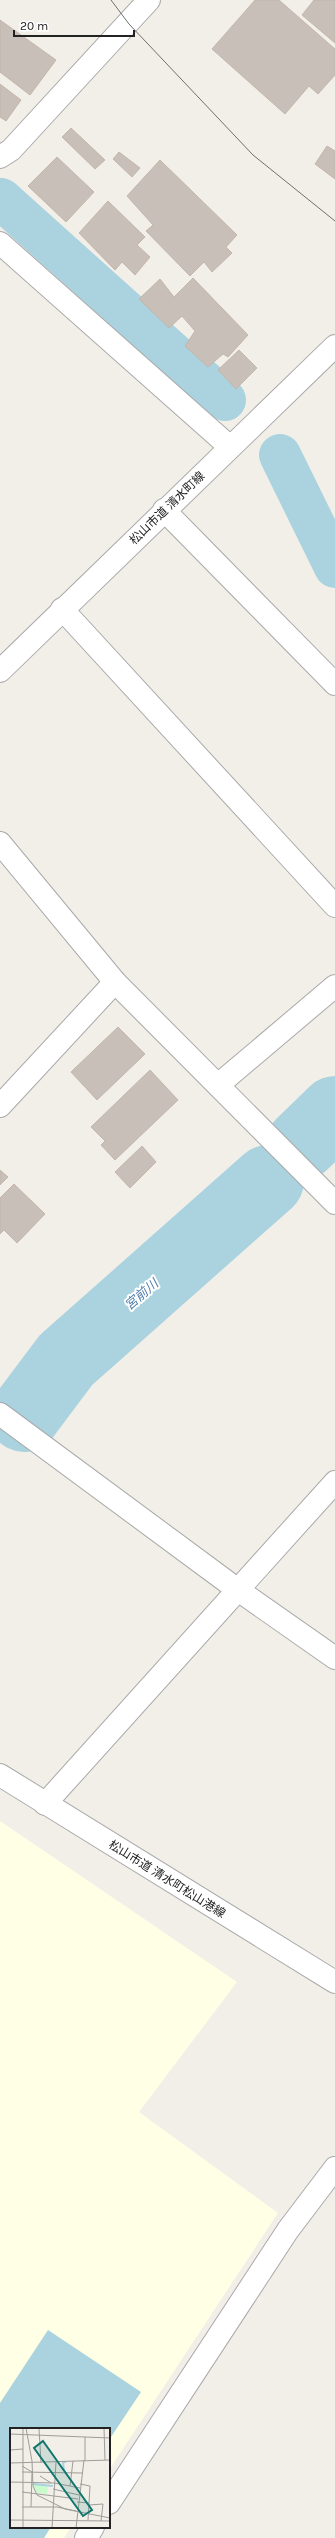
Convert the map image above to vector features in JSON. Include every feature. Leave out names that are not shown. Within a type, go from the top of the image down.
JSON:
[{"type":"street","points":[[0,157],[11,150],[149,0]]},
{"type":"street","points":[[0,243],[230,447]]},
{"type":"street","name":"松山市道 清水町線","points":[[0,671],[164,510],[335,346]]},
{"type":"street","points":[[164,510],[335,684]]},
{"type":"street","points":[[62,609],[335,906]]},
{"type":"street","points":[[0,843],[115,982],[335,1203]]},
{"type":"street","points":[[0,1106],[115,982]]},
{"type":"street","points":[[218,1085],[335,986]]},
{"type":"street","points":[[0,1414],[238,1590],[335,1658]]},
{"type":"street","points":[[45,1804],[335,1482]]},
{"type":"street","name":"松山市道 清水町松山港線","points":[[0,1775],[335,1982]]},
{"type":"street","points":[[110,2501],[288,2230],[335,2168]]},
{"type":"street","points":[[86,2538],[92,2528]]},
{"type":"shaded area","points":[[0,1821],[237,1982],[139,2112],[278,2213],[110,2468],[110,2428],[10,2428],[10,2528],[70,2528],[64,2538],[0,2538]]},
{"type":"water","points":[[48,2330],[141,2392],[110,2438],[110,2428],[10,2428],[10,2528],[50,2528],[44,2538],[0,2538],[0,2403]]},
{"type":"building","points":[[255,0],[279,0],[335,49],[335,75],[318,94],[309,86],[285,114],[212,49]]},
{"type":"building","points":[[314,0],[335,0],[335,43],[302,15]]},
{"type":"building","points":[[0,20],[56,60],[30,95],[0,72]]},
{"type":"building","points":[[0,84],[21,100],[6,121],[0,117]]},
{"type":"building","points":[[71,128],[105,160],[95,169],[62,137]]},
{"type":"building","points":[[327,146],[335,151],[335,179],[315,164]]},
{"type":"building","points":[[119,152],[140,168],[132,177],[113,159]]},
{"type":"building","points":[[57,157],[94,192],[66,222],[28,186]]},
{"type":"building","points":[[160,160],[237,235],[226,247],[232,253],[212,272],[204,262],[190,276],[146,231],[153,225],[127,196]]},
{"type":"building","points":[[108,201],[145,237],[137,245],[150,257],[135,275],[122,262],[115,270],[79,233]]},
{"type":"building","points":[[193,278],[248,335],[228,357],[223,354],[208,367],[185,346],[195,331],[182,316],[169,328],[139,299],[160,279],[174,297]]},
{"type":"building","points":[[239,350],[257,368],[236,389],[218,370]]},
{"type":"building","points":[[118,1027],[145,1054],[97,1100],[71,1072]]},
{"type":"building","points":[[150,1070],[178,1100],[115,1160],[101,1145],[105,1141],[91,1127]]},
{"type":"building","points":[[142,1146],[156,1162],[130,1188],[115,1172]]},
{"type":"building","points":[[0,1170],[8,1177],[0,1185]]},
{"type":"building","points":[[14,1184],[45,1214],[17,1243],[4,1230],[0,1234],[0,1198]]},
{"type":"waterway","points":[[1,199],[225,400]]},
{"type":"waterway","points":[[280,455],[335,567]]},
{"type":"waterway","name":"宮前川","points":[[301,1145],[335,1112]]},
{"type":"waterway","name":"宮前川","points":[[24,1416],[66,1360],[268,1181]]},
{"type":"tram line","points":[[111,0],[129,24],[253,155],[335,221]]}]
